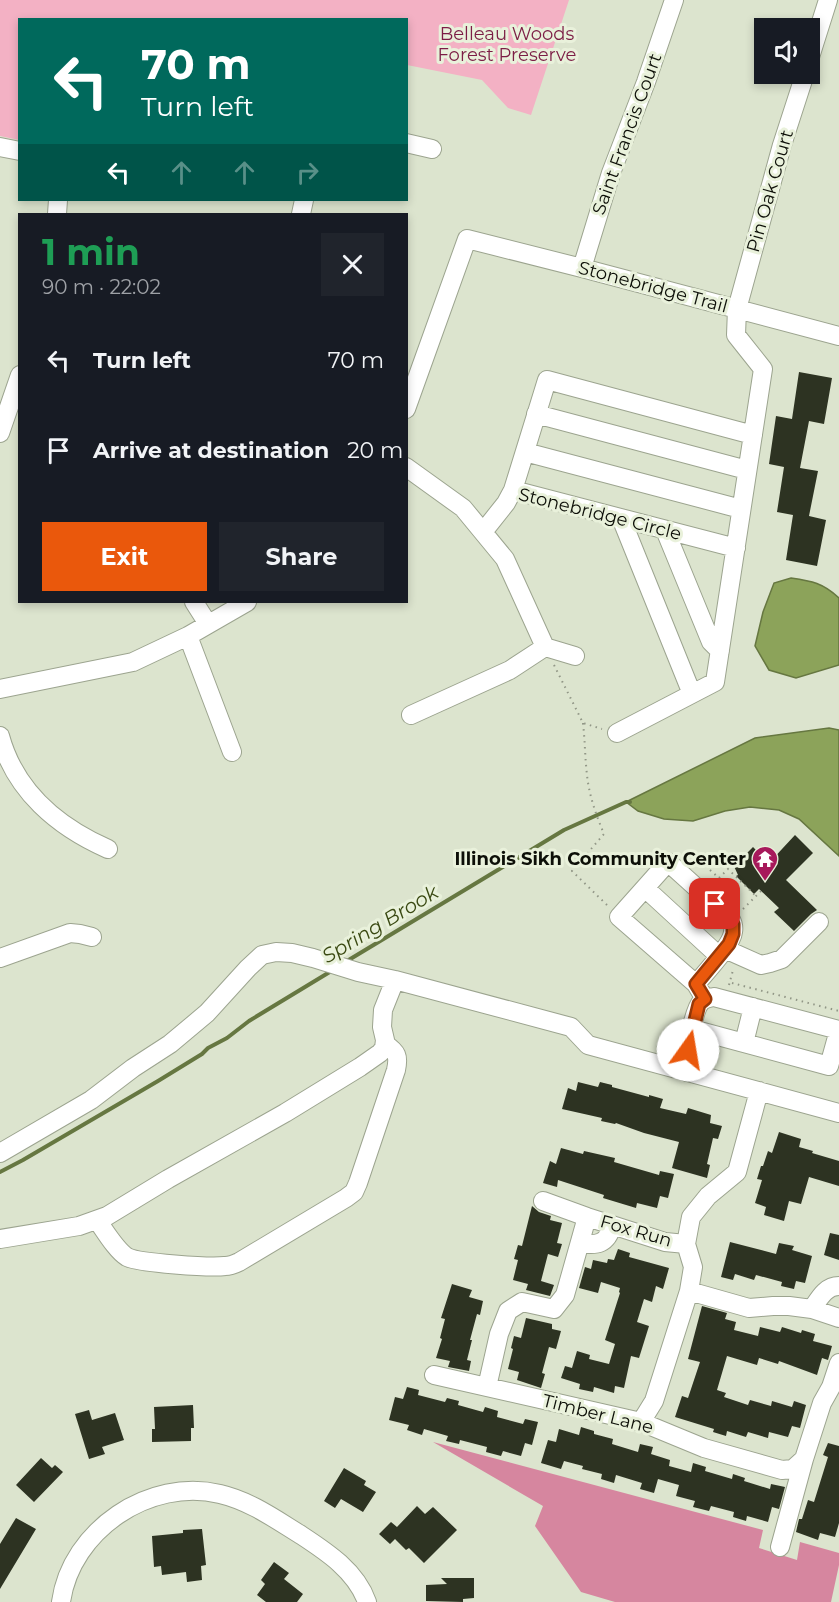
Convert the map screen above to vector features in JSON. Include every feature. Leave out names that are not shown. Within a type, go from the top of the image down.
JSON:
[{"type":"street","name":"Saint Francis Court","points":[[582,267],[611,173],[674,0]]},
{"type":"street","points":[[820,25],[828,0]]},
{"type":"street","name":"Pin Oak Court","points":[[736,309],[782,145],[802,84]]},
{"type":"street","points":[[408,143],[432,149]]},
{"type":"street","points":[[0,147],[18,151]]},
{"type":"street","name":"Stonebridge Trail","points":[[408,403],[467,239],[582,267],[839,336]]},
{"type":"street","points":[[617,733],[715,682],[763,369],[736,335],[736,309]]},
{"type":"street","points":[[513,490],[547,380],[753,435]]},
{"type":"street","points":[[0,433],[18,381]]},
{"type":"street","points":[[537,414],[747,470]]},
{"type":"street","points":[[525,452],[741,509]]},
{"type":"street","points":[[408,468],[463,508],[505,559],[545,647]]},
{"type":"street","name":"Stonebridge Circle","points":[[483,532],[506,503],[513,490],[736,548]]},
{"type":"street","points":[[621,518],[692,694]]},
{"type":"street","points":[[665,530],[711,642],[720,651]]},
{"type":"street","points":[[195,603],[208,624]]},
{"type":"street","points":[[0,689],[133,662],[188,636],[241,603]]},
{"type":"street","points":[[188,636],[232,752]]},
{"type":"street","points":[[411,715],[510,669],[545,647],[575,656]]},
{"type":"street","points":[[0,736],[11,764],[35,799],[72,831],[108,849]]},
{"type":"street","points":[[683,1070],[692,1029],[699,1004],[701,991],[733,934],[733,924],[730,918],[668,862],[619,917],[701,991],[714,997],[838,1030],[829,1066],[692,1029]]},
{"type":"street","points":[[645,888],[722,953],[760,964],[782,959],[819,922]]},
{"type":"street","points":[[0,958],[70,933],[92,937]]},
{"type":"street","points":[[0,1153],[92,1100],[133,1068],[170,1044],[207,1013],[262,955],[276,952],[292,953],[571,1027],[588,1045],[839,1113]]},
{"type":"street","points":[[0,1239],[79,1226],[107,1216],[285,1113],[380,1053],[385,1044],[382,1027],[383,1010],[395,980]]},
{"type":"street","points":[[744,1043],[753,1007]]},
{"type":"street","points":[[97,1220],[120,1252],[129,1258],[144,1262],[226,1266],[239,1262],[346,1198],[354,1192],[358,1183],[396,1070],[397,1056],[385,1044]]},
{"type":"street","points":[[641,1422],[654,1401],[689,1291],[693,1267],[686,1244],[691,1217],[708,1196],[737,1172],[759,1091]]},
{"type":"street","name":"Fox Run","points":[[543,1201],[665,1242],[686,1244]]},
{"type":"street","points":[[487,1387],[499,1334],[508,1311],[522,1302],[554,1310],[566,1295],[587,1217]]},
{"type":"street","points":[[580,1243],[591,1245],[601,1243],[611,1232],[612,1225]]},
{"type":"street","points":[[812,1310],[821,1295],[833,1286],[839,1286]]},
{"type":"street","points":[[689,1291],[749,1308],[789,1306],[839,1318]]},
{"type":"street","points":[[780,1547],[794,1471],[831,1387],[839,1363]]},
{"type":"street","name":"Timber Lane","points":[[434,1375],[641,1422],[704,1448],[794,1471]]},
{"type":"street","points":[[61,1602],[75,1561],[90,1539],[109,1521],[138,1503],[170,1493],[192,1491],[219,1494],[242,1500],[261,1510],[324,1550],[342,1565],[363,1592],[367,1602]]},
{"type":"path","points":[[545,647],[583,723],[587,776],[594,809],[604,834],[572,871],[619,917]]},
{"type":"path","points":[[583,723],[617,733]]},
{"type":"path","points":[[710,870],[719,878],[728,869],[756,896]]},
{"type":"path","points":[[730,982],[839,1011]]},
{"type":"green space","name":"Belleau Woods Forest Preserve","points":[[0,0],[569,0],[531,115],[508,108],[482,80],[408,65],[408,18],[18,18],[18,140],[0,136]]},
{"type":"shaded area","points":[[791,578],[817,583],[839,598],[839,665],[796,678],[769,670],[755,646],[763,612],[774,583]]},
{"type":"shaded area","points":[[829,728],[839,730],[839,856],[799,819],[779,810],[750,807],[725,811],[693,821],[664,819],[638,811],[626,802],[755,738]]},
{"type":"shaded area","points":[[433,1442],[763,1530],[759,1548],[797,1560],[800,1542],[839,1553],[839,1565],[831,1602],[615,1602],[581,1592],[535,1526],[543,1506]]},
{"type":"building","points":[[799,372],[832,378],[824,424],[809,421],[800,468],[818,471],[809,516],[826,520],[817,566],[786,560],[793,515],[777,512],[784,467],[769,464],[776,416],[792,419]]},
{"type":"building","name":"Illinois Sikh Community Center","points":[[795,835],[813,853],[786,880],[817,910],[794,931],[774,912],[779,908],[759,889],[754,894],[736,876],[738,875],[732,862],[753,847],[769,863]]},
{"type":"building","points":[[578,1082],[598,1087],[600,1082],[663,1099],[660,1108],[686,1114],[688,1108],[711,1115],[710,1123],[722,1126],[718,1139],[713,1138],[707,1164],[710,1165],[707,1178],[672,1168],[679,1142],[616,1123],[601,1121],[602,1118],[562,1109],[568,1088],[576,1091]]},
{"type":"building","points":[[779,1132],[801,1139],[799,1147],[839,1161],[839,1186],[809,1177],[801,1204],[789,1201],[784,1221],[764,1215],[766,1207],[755,1203],[762,1180],[757,1179],[761,1166],[763,1166],[768,1151],[772,1153]]},
{"type":"building","points":[[561,1148],[583,1154],[584,1151],[615,1158],[614,1162],[659,1175],[660,1171],[674,1174],[668,1198],[660,1196],[657,1208],[637,1203],[636,1208],[558,1180],[557,1187],[543,1183],[550,1161],[556,1164]]},
{"type":"building","points":[[532,1206],[539,1212],[551,1216],[550,1220],[562,1223],[557,1243],[562,1244],[558,1257],[548,1254],[541,1281],[554,1285],[550,1296],[526,1290],[528,1284],[513,1280],[518,1260],[514,1259],[518,1245],[522,1246]]},
{"type":"building","points":[[830,1233],[839,1235],[839,1260],[824,1255]]},
{"type":"building","points":[[730,1242],[776,1254],[779,1243],[794,1246],[792,1250],[812,1256],[805,1283],[796,1281],[794,1289],[781,1286],[782,1282],[756,1275],[754,1280],[735,1274],[733,1280],[721,1277]]},
{"type":"building","points":[[618,1249],[630,1253],[629,1257],[669,1268],[663,1289],[656,1286],[652,1302],[644,1299],[637,1322],[649,1326],[639,1358],[631,1356],[624,1388],[615,1386],[614,1393],[594,1387],[593,1392],[579,1389],[580,1384],[561,1378],[565,1366],[572,1368],[577,1351],[590,1355],[589,1359],[609,1364],[615,1344],[605,1340],[620,1288],[601,1282],[598,1293],[579,1288],[585,1267],[591,1269],[593,1260],[607,1263],[608,1259],[614,1260]]},
{"type":"building","points":[[452,1284],[472,1290],[469,1297],[483,1301],[470,1340],[472,1340],[467,1360],[471,1361],[469,1371],[448,1367],[450,1361],[436,1358],[445,1319],[441,1318]]},
{"type":"building","points":[[702,1306],[727,1313],[725,1319],[736,1322],[734,1330],[758,1336],[760,1327],[780,1332],[782,1327],[801,1333],[802,1330],[815,1334],[813,1341],[832,1346],[828,1360],[822,1358],[817,1375],[779,1361],[778,1364],[759,1358],[757,1365],[727,1356],[717,1390],[726,1393],[724,1397],[748,1405],[750,1400],[771,1406],[772,1401],[792,1407],[794,1401],[806,1405],[800,1428],[792,1426],[788,1437],[769,1432],[768,1438],[748,1432],[746,1437],[727,1431],[726,1436],[713,1432],[714,1429],[675,1417],[682,1396],[688,1398],[700,1362],[688,1359]]},
{"type":"building","points":[[526,1318],[552,1324],[552,1329],[561,1331],[556,1349],[549,1347],[542,1373],[545,1374],[541,1388],[517,1380],[519,1372],[508,1369],[514,1336],[521,1338]]},
{"type":"building","points":[[407,1387],[419,1390],[418,1395],[445,1402],[447,1398],[459,1401],[458,1405],[483,1412],[485,1407],[498,1411],[497,1417],[523,1424],[525,1419],[538,1422],[532,1445],[525,1443],[521,1456],[503,1451],[501,1456],[486,1452],[487,1447],[460,1440],[459,1444],[446,1441],[448,1436],[424,1429],[422,1435],[407,1430],[409,1425],[389,1420],[395,1397],[403,1399]]},
{"type":"building","points":[[193,1405],[194,1428],[191,1428],[191,1441],[152,1442],[152,1429],[155,1429],[154,1407]]},
{"type":"building","points":[[89,1410],[92,1420],[115,1413],[124,1440],[102,1447],[105,1454],[89,1459],[75,1414]]},
{"type":"building","points":[[581,1427],[594,1431],[594,1434],[613,1439],[612,1444],[638,1452],[640,1444],[653,1447],[651,1454],[670,1460],[669,1466],[691,1472],[693,1463],[706,1467],[705,1471],[732,1479],[733,1474],[745,1478],[744,1481],[770,1489],[771,1484],[785,1487],[779,1509],[772,1507],[768,1522],[747,1516],[746,1521],[733,1517],[734,1512],[711,1506],[709,1511],[693,1507],[695,1501],[676,1496],[679,1485],[658,1479],[654,1493],[640,1489],[642,1483],[616,1475],[614,1483],[601,1479],[602,1474],[582,1469],[583,1466],[564,1461],[561,1469],[541,1463],[548,1440],[556,1442],[559,1429],[579,1435]]},
{"type":"building","points":[[828,1443],[839,1446],[839,1523],[835,1537],[820,1533],[818,1540],[796,1532],[808,1500],[814,1502],[828,1457],[823,1455]]},
{"type":"building","points":[[41,1458],[52,1468],[55,1465],[63,1472],[34,1502],[16,1485]]},
{"type":"building","points":[[344,1468],[366,1481],[364,1485],[376,1492],[363,1512],[341,1499],[335,1508],[324,1501]]},
{"type":"building","points":[[417,1506],[425,1514],[433,1507],[457,1530],[424,1563],[409,1548],[406,1550],[395,1539],[390,1544],[379,1534],[391,1522],[397,1527]]},
{"type":"building","points":[[16,1518],[36,1529],[0,1589],[0,1544]]},
{"type":"building","points":[[202,1529],[206,1565],[201,1566],[202,1580],[187,1582],[186,1572],[162,1575],[161,1566],[154,1567],[152,1536]]},
{"type":"building","points":[[274,1562],[289,1573],[284,1579],[303,1594],[297,1602],[266,1602],[257,1595],[265,1584],[261,1580]]},
{"type":"building","points":[[441,1578],[474,1578],[474,1598],[463,1599],[463,1602],[426,1601],[426,1585],[447,1584]]},
{"type":"waterway","name":"Spring Brook","points":[[347,961],[564,830],[630,802]]},
{"type":"waterway","name":"Spring Brook","points":[[0,1172],[158,1081],[227,1038],[249,1021],[333,970]]},
{"type":"place","name":"Illinois Sikh Community Center","points":[[765,882]]},
{"type":"route","points":[[688,1050],[699,1004],[705,999],[696,984],[729,944],[733,934],[733,924],[730,918],[715,904]]}]
